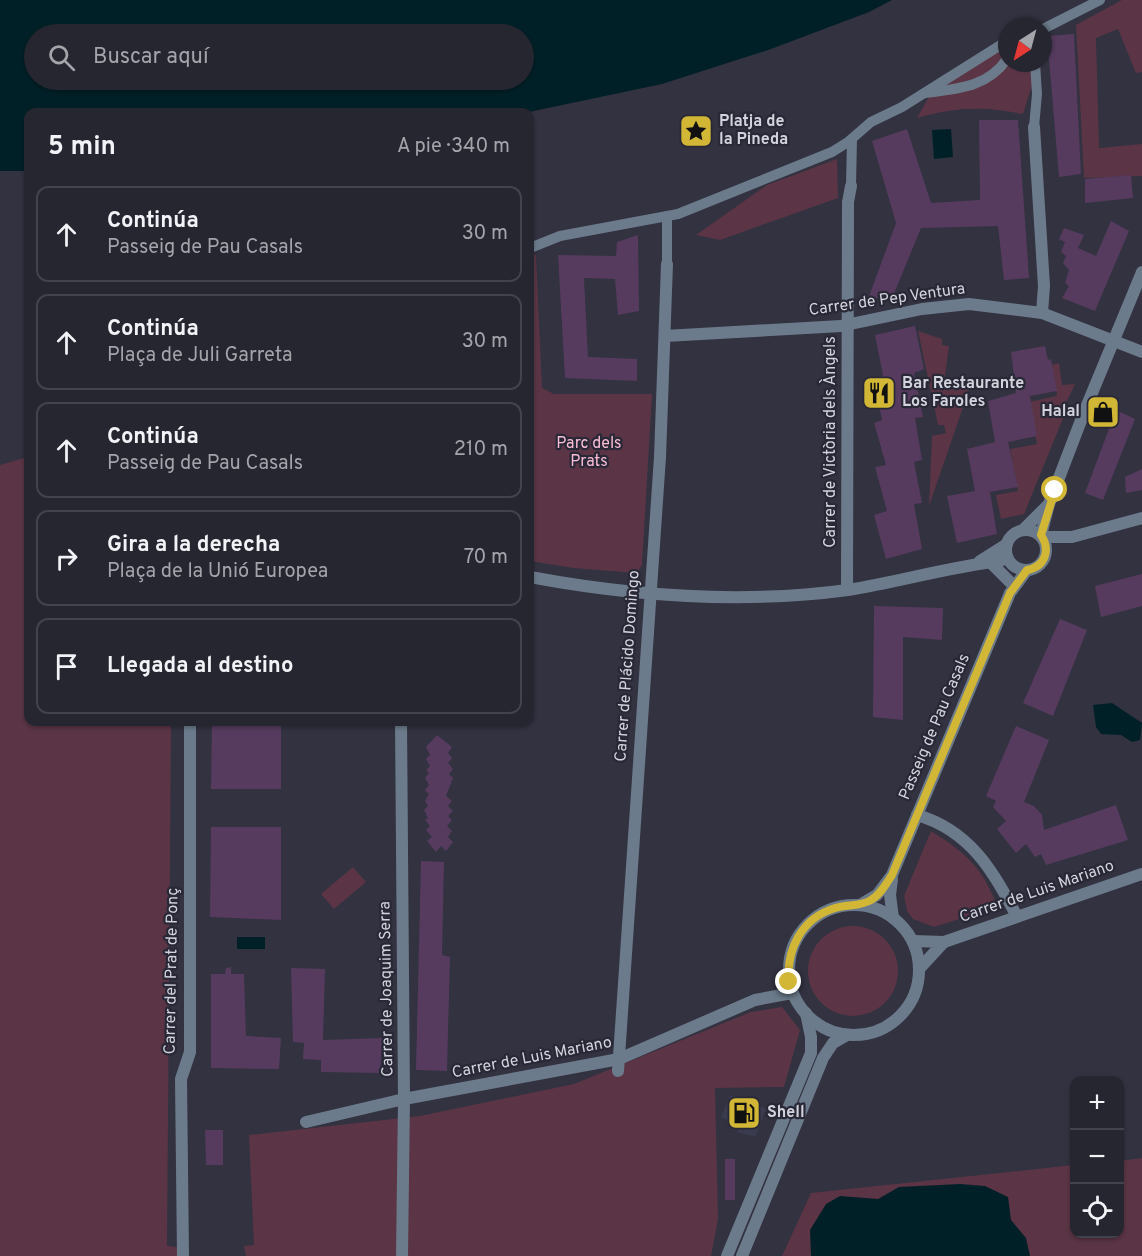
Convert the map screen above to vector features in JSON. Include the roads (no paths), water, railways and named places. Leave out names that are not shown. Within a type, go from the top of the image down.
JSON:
[{"type":"street","points":[[1052,24],[1100,0]]},
{"type":"street","points":[[534,246],[560,236],[667,216],[832,152],[852,139],[871,122],[998,47]]},
{"type":"street","points":[[921,94],[974,85],[987,80],[998,68]]},
{"type":"street","points":[[1036,72],[1037,94],[1034,128],[1044,286],[1042,313]]},
{"type":"street","points":[[851,186],[852,139]]},
{"type":"street","name":"Carrer de Victòria dels Àngels","points":[[847,590],[847,325],[851,186]]},
{"type":"street","points":[[667,216],[667,264]]},
{"type":"street","name":"Carrer de Plácido Domingo","points":[[618,1065],[660,458],[667,264]]},
{"type":"street","points":[[1046,554],[1042,536],[1048,510],[1142,272]]},
{"type":"street","name":"Carrer de Pep Ventura","points":[[665,336],[847,325],[953,305],[999,306],[1042,313],[1142,352]]},
{"type":"street","points":[[976,564],[1007,544],[1013,534],[1023,530],[1048,510]]},
{"type":"street","points":[[1048,510],[1053,528],[1067,538]]},
{"type":"street","points":[[1023,530],[1029,530],[1042,536],[1067,538],[1142,519]]},
{"type":"street","points":[[1007,544],[1008,558],[1016,567],[1027,570],[1039,565],[1046,554],[1067,538]]},
{"type":"street","points":[[534,579],[649,594],[769,596],[847,590],[1008,558]]},
{"type":"street","name":"Passeig de Pau Casals","points":[[1008,558],[1010,588]]},
{"type":"street","points":[[990,562],[1010,588]]},
{"type":"street","name":"Passeig de Pau Casals","points":[[860,905],[877,895],[892,875],[1010,588],[1027,570]]},
{"type":"street","name":"Carrer del Prat de Ponç","points":[[183,1256],[181,1079],[190,1052],[190,726]]},
{"type":"street","name":"Carrer de Joaquim Serra","points":[[401,726],[404,1099],[402,1256]]},
{"type":"street","points":[[917,815],[939,823],[963,837],[994,873],[1017,917]]},
{"type":"street","name":"Carrer de Luis Mariano","points":[[913,941],[944,942],[1142,874]]},
{"type":"street","name":"Passeig de Pau Casals","points":[[892,875],[890,895],[893,918]]},
{"type":"street","points":[[860,905],[893,918],[913,941],[920,968],[917,990],[907,1010],[891,1026],[870,1034],[847,1035],[825,1028],[806,1013],[792,993],[789,961],[801,932],[814,918],[832,909],[860,905]]},
{"type":"street","name":"Carrer de Luis Mariano","points":[[920,968],[944,942]]},
{"type":"street","name":"Carrer de Luis Mariano","points":[[306,1122],[404,1099],[618,1065],[755,1000],[792,993]]},
{"type":"street","points":[[727,1256],[810,1053],[811,1037],[806,1013]]},
{"type":"street","points":[[742,1256],[823,1058],[833,1043],[847,1035]]},
{"type":"place","name":"Platja de la Pineda","points":[[696,131]]},
{"type":"place","name":"Bar Restaurante Los Faroles","points":[[879,393]]},
{"type":"place","name":"Halal","points":[[1103,412]]},
{"type":"place","name":"Shell","points":[[744,1113]]},
{"type":"park label","name":"Parc dels Prats","points":[[589,453]]}]
